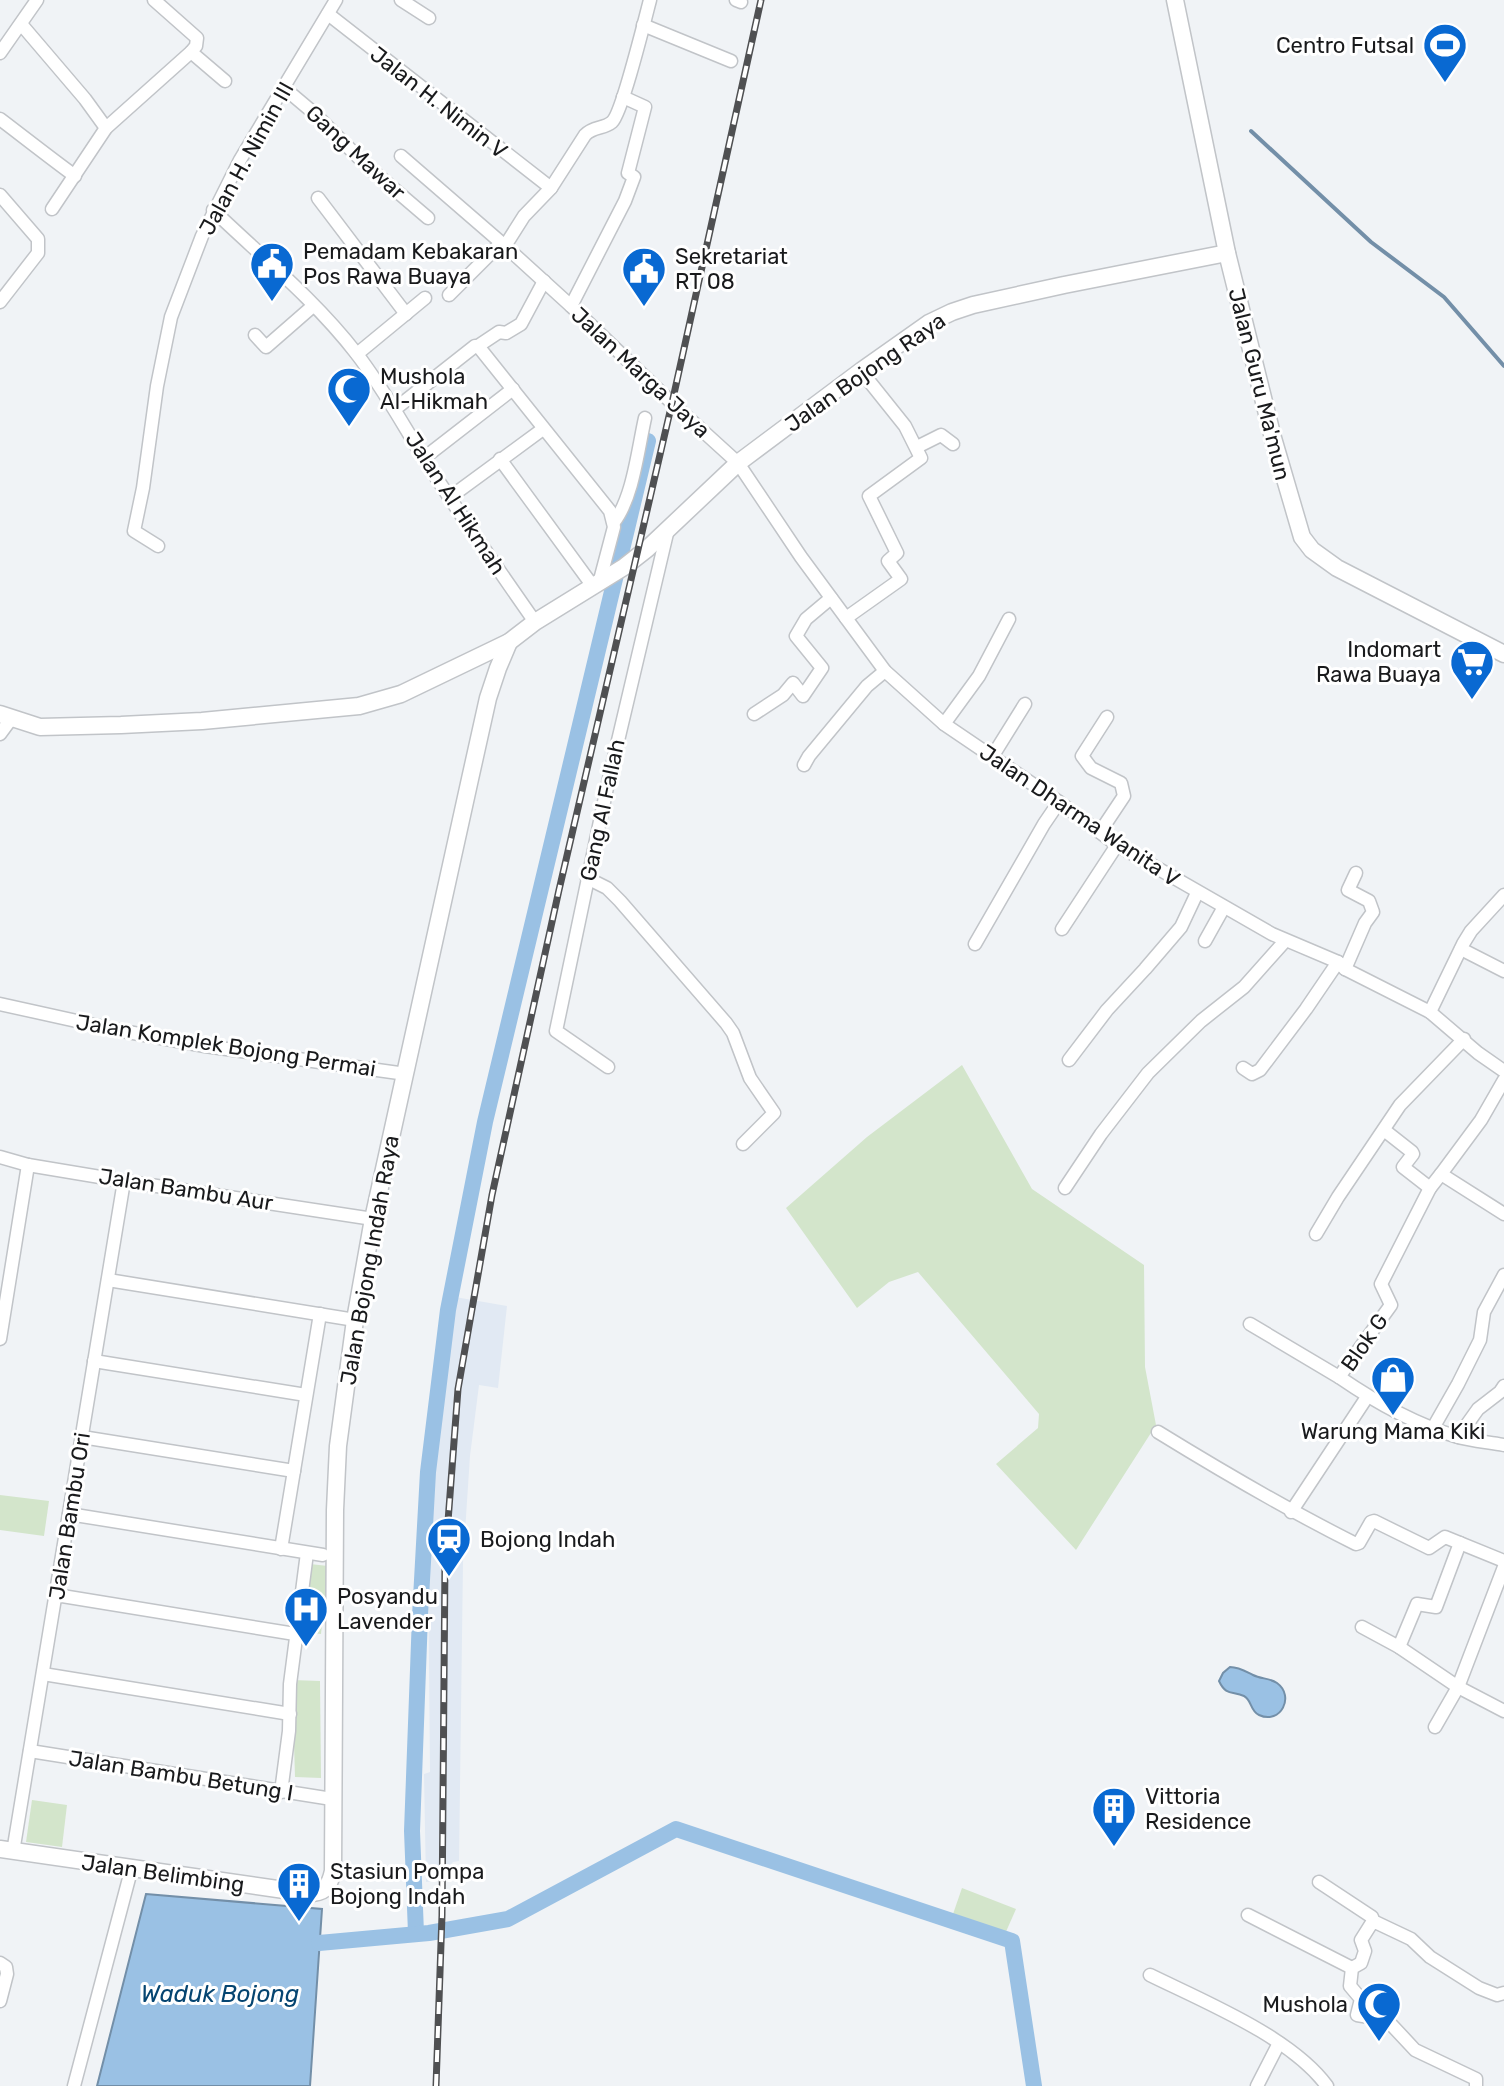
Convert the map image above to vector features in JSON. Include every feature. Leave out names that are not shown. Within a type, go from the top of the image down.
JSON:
[{"type":"street","points":[[0,53],[37,0]]},
{"type":"street","points":[[52,209],[106,128],[196,46],[197,38],[154,0]]},
{"type":"street","points":[[401,0],[429,18]]},
{"type":"street","points":[[449,295],[503,244],[551,188],[589,130],[614,120],[650,0]]},
{"type":"street","name":"Jalan Guru Ma'mun","points":[[1175,0],[1227,253],[1273,438],[1306,544],[1337,568],[1504,654]]},
{"type":"street","name":"Jalan H. Nimin III","points":[[158,546],[134,531],[171,317],[213,210],[330,5]]},
{"type":"street","name":"Jalan H. Nimin V","points":[[330,5],[551,188]]},
{"type":"street","points":[[21,24],[106,128]]},
{"type":"street","points":[[643,25],[731,61]]},
{"type":"street","points":[[191,52],[225,81]]},
{"type":"street","name":"Gang Mawar","points":[[283,87],[428,218]]},
{"type":"street","points":[[571,306],[625,201],[634,177],[628,173],[645,107],[623,97]]},
{"type":"street","points":[[0,119],[75,176]]},
{"type":"street","name":"Jalan Marga Jaya","points":[[401,156],[544,281],[738,463]]},
{"type":"street","points":[[0,195],[38,239],[39,245],[38,253],[0,302]]},
{"type":"street","points":[[318,198],[406,314]]},
{"type":"street","name":"Jalan Al Hikmah","points":[[213,210],[313,306],[357,354],[395,409],[449,498],[535,622]]},
{"type":"street","name":"Jalan Bojong Raya","points":[[606,577],[647,549],[738,463],[929,323],[973,305],[1227,253]]},
{"type":"street","points":[[395,409],[475,346],[521,324],[544,281]]},
{"type":"street","points":[[357,354],[425,298]]},
{"type":"street","points":[[255,335],[266,347],[313,306]]},
{"type":"street","points":[[0,734],[5,717],[49,728],[202,721],[359,706],[401,694],[509,642],[606,577],[614,522],[610,511],[478,346]]},
{"type":"street","points":[[846,618],[901,579],[888,561],[897,553],[869,496],[921,458],[905,426],[861,371]]},
{"type":"street","points":[[424,458],[513,389]]},
{"type":"street","points":[[614,522],[627,499],[645,418]]},
{"type":"street","points":[[449,498],[543,429]]},
{"type":"street","points":[[917,447],[941,435],[953,444]]},
{"type":"street","points":[[500,459],[606,577]]},
{"type":"street","name":"Jalan Dharma Wanita V","points":[[738,463],[801,557],[885,671],[944,724],[1117,845],[1285,941],[1342,966],[1430,1012],[1504,1071]]},
{"type":"street","name":"Gang Al Fallah","points":[[608,1067],[556,1031],[610,774],[668,529]]},
{"type":"street","points":[[754,714],[783,695],[793,683],[803,696],[822,668],[796,636],[806,619],[831,598]]},
{"type":"street","points":[[944,724],[979,676],[1009,619]]},
{"type":"street","name":"Jalan Bojong Indah Raya","points":[[326,1890],[333,1871],[335,1497],[338,1446],[355,1320],[373,1219],[488,698],[509,642]]},
{"type":"street","points":[[804,765],[867,686],[885,671]]},
{"type":"street","points":[[992,757],[1025,704]]},
{"type":"street","points":[[1100,832],[1124,796],[1121,783],[1091,768],[1082,756],[1107,717]]},
{"type":"street","points":[[975,944],[1059,802]]},
{"type":"street","points":[[1062,929],[1117,845]]},
{"type":"street","points":[[1243,1068],[1252,1074],[1260,1070],[1342,966],[1373,912],[1369,901],[1348,890],[1356,873]]},
{"type":"street","points":[[587,878],[607,888],[620,901],[733,1033],[750,1078],[774,1113],[743,1144]]},
{"type":"street","points":[[1069,1060],[1107,1010],[1181,927],[1197,893]]},
{"type":"street","points":[[1430,1012],[1471,931],[1504,895]]},
{"type":"street","points":[[1205,941],[1224,907]]},
{"type":"street","points":[[1065,1188],[1101,1134],[1148,1073],[1201,1021],[1244,987],[1285,941]]},
{"type":"street","points":[[1461,949],[1504,971]]},
{"type":"street","name":"Jalan Komplek Bojong Permai","points":[[0,1004],[205,1046],[406,1074]]},
{"type":"street","points":[[1316,1234],[1400,1105],[1464,1039]]},
{"type":"street","points":[[1384,1130],[1413,1153],[1403,1167],[1430,1188],[1481,1120],[1504,1080]]},
{"type":"street","name":"Jalan Bambu Aur","points":[[0,1157],[28,1165],[124,1181],[373,1219]]},
{"type":"street","points":[[0,1339],[6,1262],[28,1165]]},
{"type":"street","points":[[1441,1174],[1504,1214]]},
{"type":"street","name":"Jalan Bambu Ori","points":[[6,1850],[30,1751],[124,1181]]},
{"type":"street","name":"Blok G","points":[[1430,1188],[1381,1284],[1391,1305],[1339,1377],[1367,1397],[1433,1428],[1458,1437],[1504,1445]]},
{"type":"street","points":[[1433,1428],[1480,1340],[1484,1312],[1504,1275]]},
{"type":"street","points":[[108,1280],[355,1320]]},
{"type":"street","points":[[281,1549],[320,1314]]},
{"type":"street","points":[[1250,1324],[1339,1377]]},
{"type":"street","points":[[94,1361],[306,1395]]},
{"type":"street","points":[[1458,1437],[1478,1409],[1504,1386]]},
{"type":"street","points":[[1291,1512],[1367,1397]]},
{"type":"street","points":[[1158,1432],[1291,1512],[1356,1544],[1374,1521],[1429,1548],[1445,1537],[1504,1561]]},
{"type":"street","points":[[82,1437],[294,1471]]},
{"type":"street","points":[[69,1514],[323,1555]]},
{"type":"street","points":[[1399,1647],[1417,1604],[1436,1607],[1460,1543]]},
{"type":"street","points":[[281,1792],[295,1634],[307,1553]]},
{"type":"street","points":[[1435,1727],[1458,1687],[1504,1567]]},
{"type":"street","points":[[56,1595],[295,1634]]},
{"type":"street","points":[[1362,1627],[1399,1647],[1458,1687],[1504,1711]]},
{"type":"street","points":[[43,1674],[290,1714]]},
{"type":"street","name":"Jalan Bambu Betung I","points":[[30,1751],[332,1799]]},
{"type":"street","name":"Jalan Belimbing","points":[[6,1850],[305,1893],[319,1894],[326,1890]]},
{"type":"street","points":[[74,2086],[132,1867]]},
{"type":"street","points":[[1319,1882],[1372,1917],[1373,1921],[1411,1939],[1430,1957],[1479,1988],[1497,1995],[1504,1993]]},
{"type":"street","points":[[1248,1915],[1352,1968]]},
{"type":"street","points":[[1352,1968],[1361,1963],[1365,1951],[1361,1940],[1373,1921]]},
{"type":"street","points":[[0,1963],[6,1967],[7,1974],[0,2001]]},
{"type":"street","points":[[1352,1968],[1350,1986],[1361,1999],[1357,2015],[1387,2020],[1415,2050],[1476,2079],[1476,2086]]},
{"type":"street","points":[[1150,1975],[1279,2043],[1304,2059],[1327,2086]]},
{"type":"street","points":[[1257,2086],[1279,2043]]},
{"type":"shaded area","points":[[455,1297],[507,1306],[498,1388],[479,1385],[470,1456],[463,1562],[459,1861],[453,1862],[436,1881],[426,1882],[424,1774],[430,1772],[428,1555],[441,1394]]},
{"type":"green space","points":[[962,1065],[1032,1189],[1144,1265],[1145,1367],[1156,1425],[1076,1550],[996,1464],[1038,1428],[1039,1414],[918,1272],[889,1282],[857,1308],[786,1208],[867,1137]]},
{"type":"green space","points":[[0,1495],[49,1501],[44,1536],[0,1530]]},
{"type":"green space","points":[[301,1563],[328,1566],[321,1634],[294,1631]]},
{"type":"green space","points":[[292,1680],[320,1681],[321,1778],[295,1777]]},
{"type":"green space","points":[[32,1800],[67,1805],[62,1847],[26,1842]]},
{"type":"green space","points":[[962,1888],[1016,1909],[1005,1934],[953,1914]]},
{"type":"water","points":[[1230,1667],[1277,1683],[1285,1695],[1279,1713],[1267,1717],[1259,1715],[1247,1698],[1224,1689],[1219,1681]]},
{"type":"water","name":"Waduk Bojong","points":[[146,1894],[322,1909],[310,2086],[97,2086]]},
{"type":"waterway","points":[[1251,131],[1371,242],[1444,297],[1504,366]]},
{"type":"waterway","points":[[416,1933],[412,1831],[420,1616],[428,1472],[448,1310],[485,1122],[648,441]]},
{"type":"waterway","points":[[319,1943],[429,1933],[508,1919],[676,1829],[1012,1941],[1034,2086]]},
{"type":"railway","points":[[436,2086],[442,1915],[445,1561],[458,1389],[492,1195],[761,0]]},
{"type":"place","name":"Centro Futsal","points":[[1445,84]]},
{"type":"place","name":"Pemadam Kebakaran Pos Rawa Buaya","points":[[272,303]]},
{"type":"place","name":"Sekretariat RT 08","points":[[644,308]]},
{"type":"place","name":"Mushola Al-Hikmah","points":[[349,428]]},
{"type":"place","name":"Indomart Rawa Buaya","points":[[1472,701]]},
{"type":"place","name":"Warung Mama Kiki","points":[[1393,1417]]},
{"type":"place","name":"Bojong Indah","points":[[449,1578]]},
{"type":"place","name":"Posyandu Lavender","points":[[306,1648]]},
{"type":"place","name":"Vittoria Residence","points":[[1114,1848]]},
{"type":"place","name":"Stasiun Pompa Bojong Indah","points":[[299,1923]]},
{"type":"place","name":"Mushola","points":[[1379,2043]]}]
